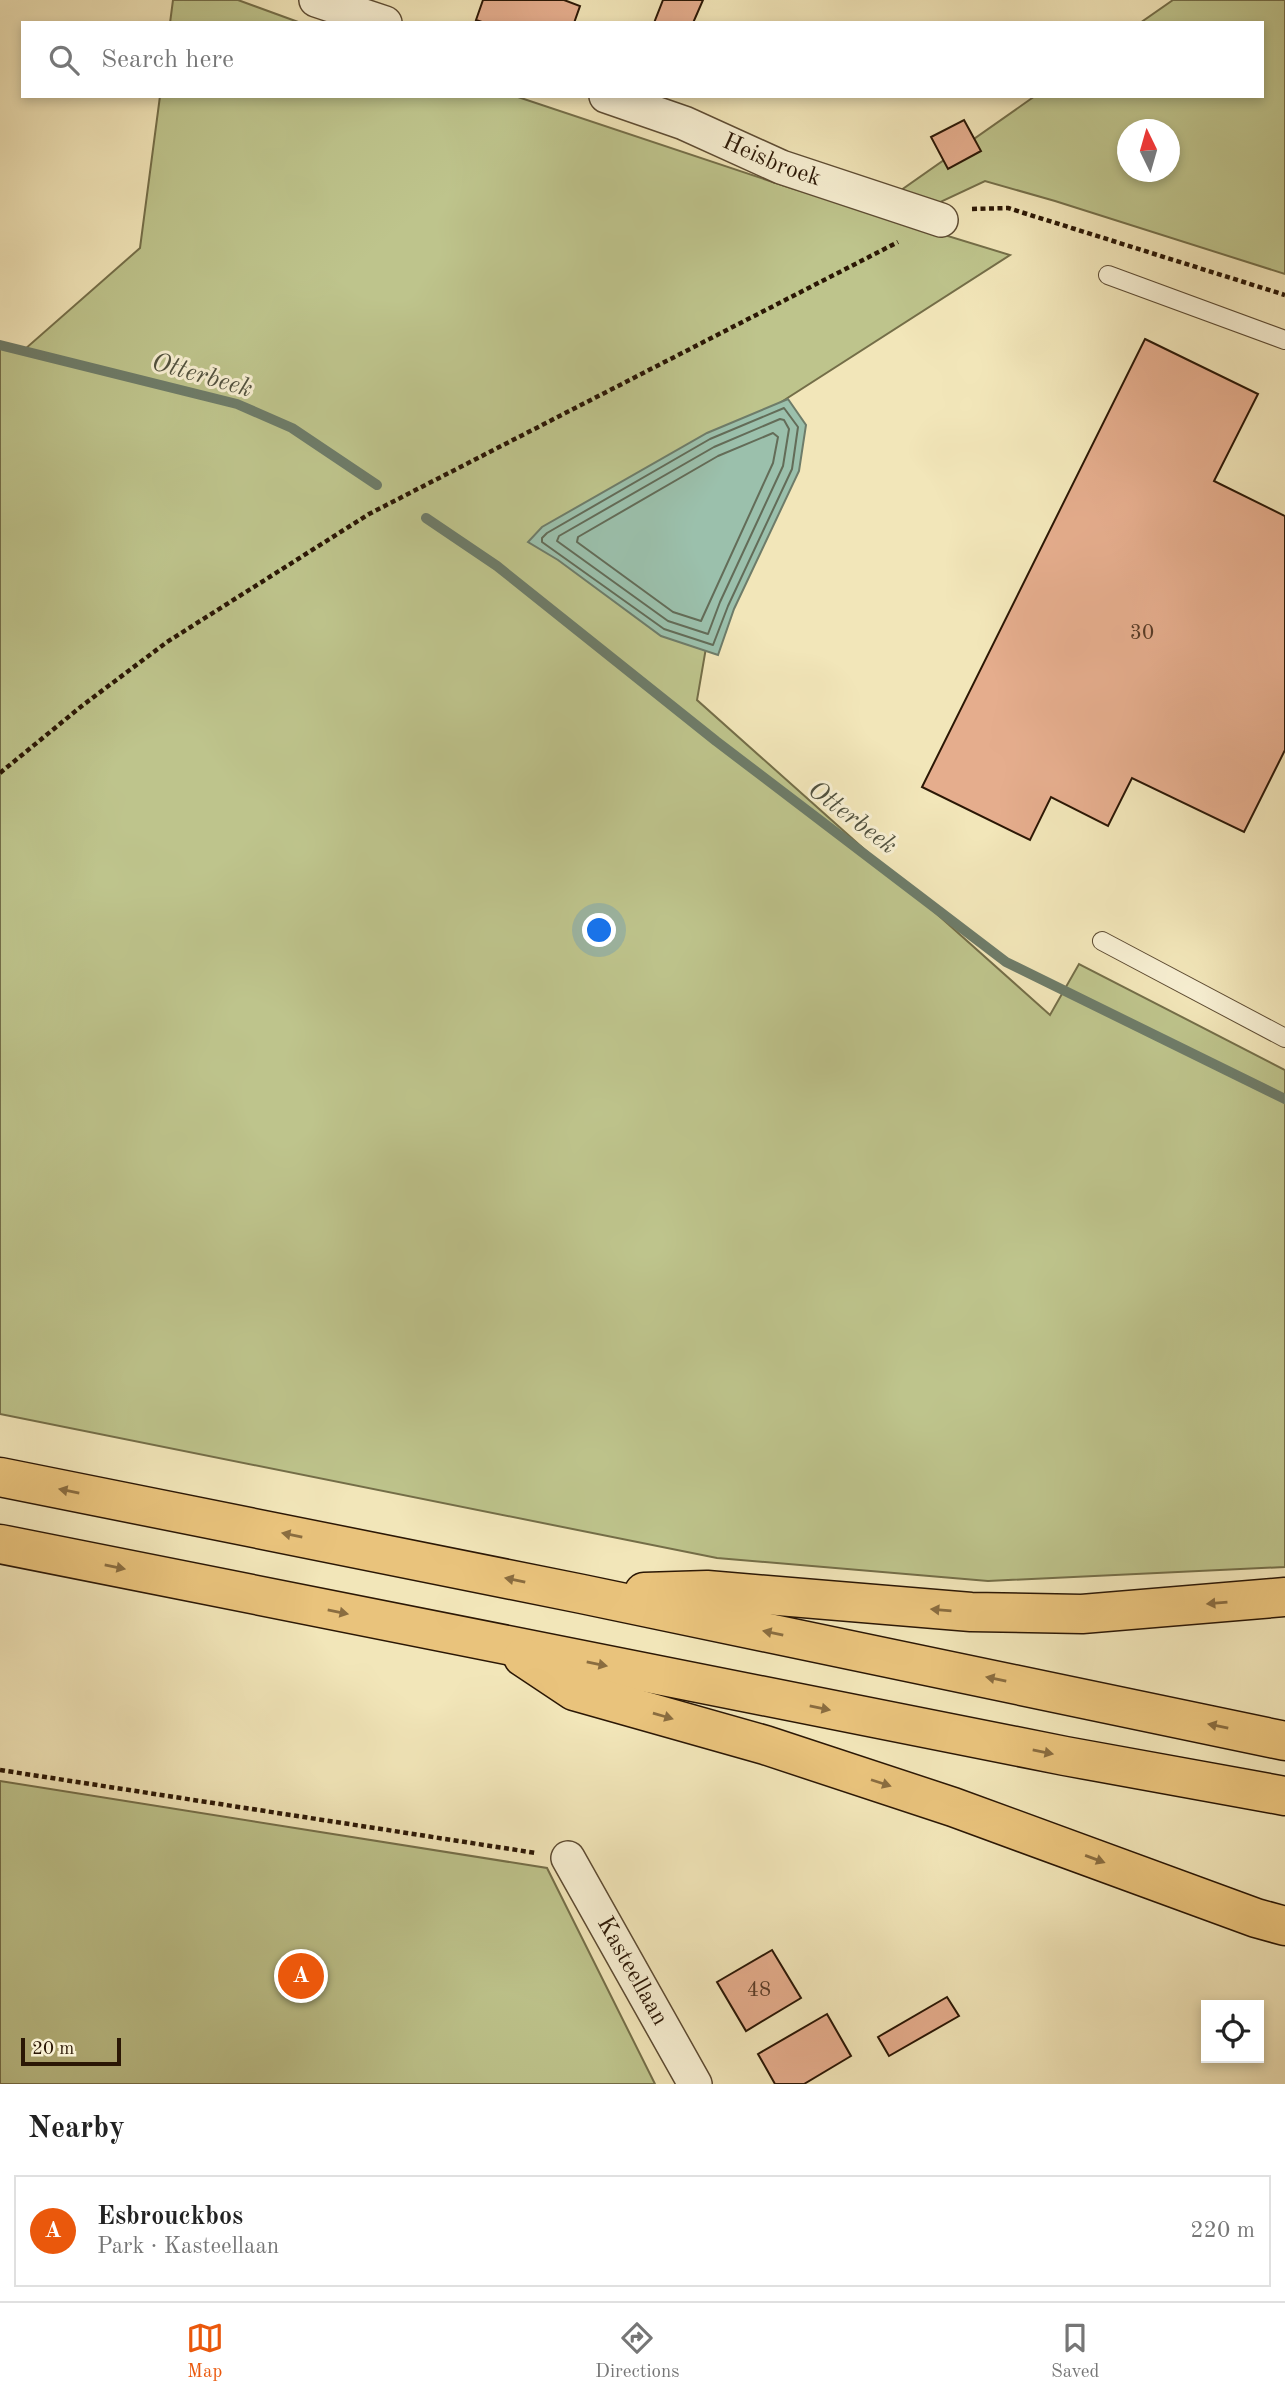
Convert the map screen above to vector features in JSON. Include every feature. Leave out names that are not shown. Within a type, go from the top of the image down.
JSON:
[{"type":"highway","points":[[0,1477],[582,1594],[1285,1741]]},
{"type":"highway","points":[[0,1544],[1065,1756],[1285,1796]]},
{"type":"highway","points":[[582,1594],[707,1590],[971,1612],[1082,1615],[1285,1597]]},
{"type":"highway","points":[[506,1646],[574,1691],[765,1745],[953,1807],[1256,1918],[1285,1926]]},
{"type":"street","points":[[316,0],[379,21]]},
{"type":"street","name":"Heisbroek","points":[[612,98],[684,123],[781,167],[941,220]]},
{"type":"street","name":"Kasteellaan","points":[[568,1857],[695,2084]]},
{"type":"lane","points":[[1108,275],[1285,340]]},
{"type":"lane","points":[[1102,941],[1285,1038]]},
{"type":"path","points":[[0,772],[167,642],[369,514],[961,211],[990,207],[1008,208],[1285,295]]},
{"type":"path","points":[[0,1770],[568,1857]]},
{"type":"green space","points":[[173,0],[238,0],[296,21],[170,21]]},
{"type":"green space","points":[[1173,0],[1285,0],[1285,274],[985,181],[932,206],[897,193],[1032,98],[1264,98],[1264,21],[1143,21]]},
{"type":"green space","points":[[160,98],[521,98],[788,187],[1010,255],[576,534],[707,642],[697,700],[1050,1015],[1079,964],[1285,1070],[1285,1567],[988,1581],[717,1558],[0,1414],[0,343],[24,350],[140,248]]},
{"type":"green space","points":[[0,1781],[547,1868],[655,2084],[0,2084]]},
{"type":"water","points":[[788,399],[806,425],[799,471],[734,609],[718,655],[661,636],[558,560],[528,542],[542,527],[707,433]]},
{"type":"building","points":[[483,0],[564,0],[580,6],[575,21],[476,20]]},
{"type":"building","points":[[663,0],[703,0],[694,21],[655,21]]},
{"type":"building","points":[[964,120],[981,151],[948,169],[931,137]]},
{"type":"building","points":[[1145,339],[1258,394],[1214,481],[1285,516],[1285,750],[1244,832],[1132,778],[1108,826],[1051,797],[1030,840],[922,787]]},
{"type":"building","points":[[772,1950],[801,1998],[746,2031],[717,1982]]},
{"type":"building","points":[[947,1997],[959,2016],[889,2056],[878,2037]]},
{"type":"building","points":[[827,2014],[851,2056],[804,2084],[775,2084],[758,2054]]},
{"type":"waterway","name":"Otterbeek","points":[[0,345],[237,404],[292,428],[377,485]]},
{"type":"waterway","name":"Otterbeek","points":[[426,518],[497,566],[716,741],[1006,962],[1285,1099]]},
{"type":"place","name":"Esbrouckbos","points":[[301,1976]]}]
